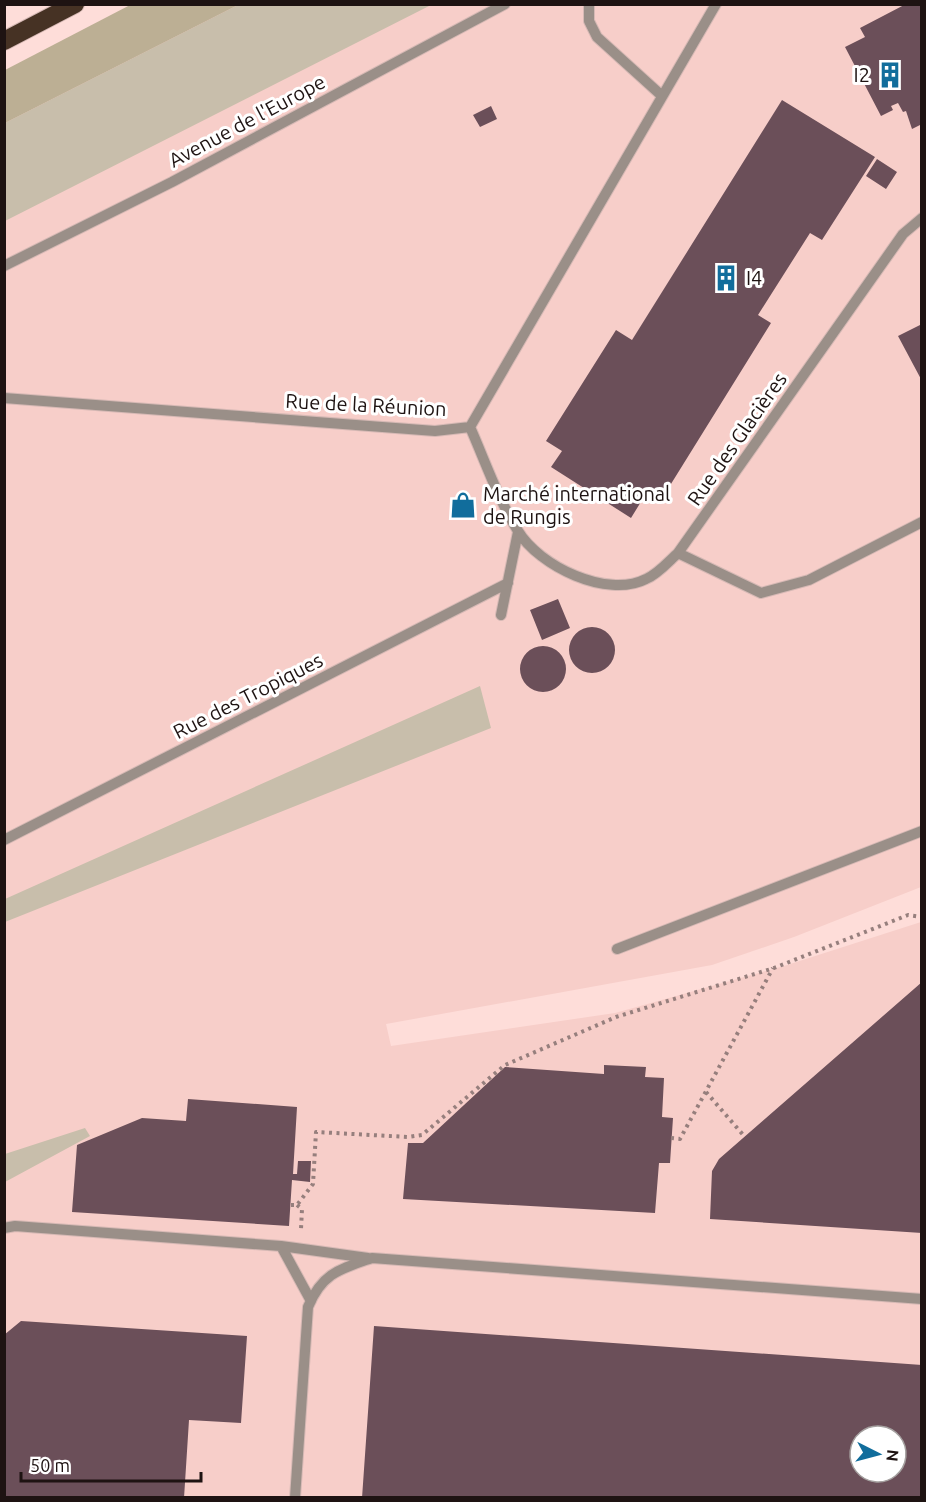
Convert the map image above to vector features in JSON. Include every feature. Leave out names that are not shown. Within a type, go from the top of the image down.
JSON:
[{"type":"highway","points":[[4,41],[75,4]]},
{"type":"lane","name":"Avenue de l'Europe","points":[[4,266],[172,182],[505,4]]},
{"type":"lane","points":[[589,4],[589,21],[597,37],[661,95]]},
{"type":"lane","name":"Rue de la Réunion","points":[[4,398],[435,431],[470,427],[716,4]]},
{"type":"lane","name":"Rue des Glacières","points":[[470,427],[518,532],[543,559],[582,580],[616,585],[646,580],[678,553],[903,234],[921,218]]},
{"type":"lane","points":[[678,553],[761,593],[809,580],[921,522]]},
{"type":"lane","points":[[501,615],[518,532]]},
{"type":"lane","name":"Rue des Tropiques","points":[[4,840],[508,584]]},
{"type":"lane","points":[[617,949],[921,831]]},
{"type":"lane","points":[[4,1228],[15,1226],[281,1246],[372,1258],[921,1299]]},
{"type":"lane","points":[[281,1246],[311,1301]]},
{"type":"lane","points":[[295,1497],[308,1307],[320,1285],[336,1270],[372,1258]]},
{"type":"path","points":[[297,1205],[313,1184],[316,1132],[422,1136],[505,1065],[616,1017],[774,968],[908,915],[921,917]]},
{"type":"path","points":[[671,1138],[680,1139],[774,968]]},
{"type":"path","points":[[706,1092],[745,1137]]},
{"type":"path","points":[[291,1205],[297,1205],[302,1209],[301,1229]]},
{"type":"shaded area","points":[[132,4],[238,5],[5,123],[5,70]]},
{"type":"shaded area","name":"Marché international de Rungis","points":[[238,5],[921,5],[921,887],[794,937],[712,965],[386,1024],[391,1046],[615,1013],[784,966],[921,922],[921,1497],[5,1498],[5,123]]},
{"type":"shaded area","points":[[238,5],[431,5],[5,221],[5,123]]},
{"type":"shaded area","points":[[480,686],[491,728],[5,922],[5,899]]},
{"type":"shaded area","points":[[85,1128],[90,1136],[5,1182],[5,1154]]},
{"type":"building","name":"I2","points":[[906,4],[922,4],[922,124],[912,129],[906,111],[903,112],[898,103],[891,106],[893,110],[881,116],[845,47],[865,37],[860,28]]},
{"type":"building","name":"I4","points":[[782,100],[875,157],[822,240],[810,233],[758,315],[771,323],[661,500],[647,492],[631,518],[551,467],[562,451],[546,441],[616,330],[632,340]]},
{"type":"building","points":[[491,106],[497,119],[480,127],[473,115]]},
{"type":"building","points":[[877,159],[897,172],[886,189],[866,176]]},
{"type":"building","points":[[922,324],[922,381],[898,336]]},
{"type":"building","points":[[558,599],[570,628],[542,640],[530,610]]},
{"type":"building","points":[[592,627],[608,634],[615,650],[608,666],[592,673],[576,666],[569,650],[576,634]]},
{"type":"building","points":[[543,646],[559,653],[566,669],[559,685],[543,692],[527,685],[520,669],[527,653]]},
{"type":"building","points":[[922,982],[922,1233],[710,1219],[712,1171],[719,1159]]},
{"type":"building","points":[[604,1065],[646,1067],[645,1077],[664,1078],[662,1117],[673,1118],[670,1163],[659,1163],[655,1213],[403,1199],[408,1143],[423,1143],[505,1067],[604,1074]]},
{"type":"building","points":[[188,1099],[297,1107],[293,1174],[297,1174],[298,1161],[311,1161],[310,1182],[292,1180],[289,1226],[72,1212],[77,1145],[142,1118],[186,1121]]},
{"type":"building","points":[[21,1321],[247,1336],[241,1423],[189,1420],[184,1498],[4,1498],[4,1335]]},
{"type":"building","points":[[374,1326],[922,1365],[922,1498],[362,1498]]},
{"type":"place","name":"I2","points":[[890,75]]},
{"type":"place","name":"I4","points":[[726,278]]},
{"type":"place","name":"Marché international de Rungis","points":[[463,505]]}]
